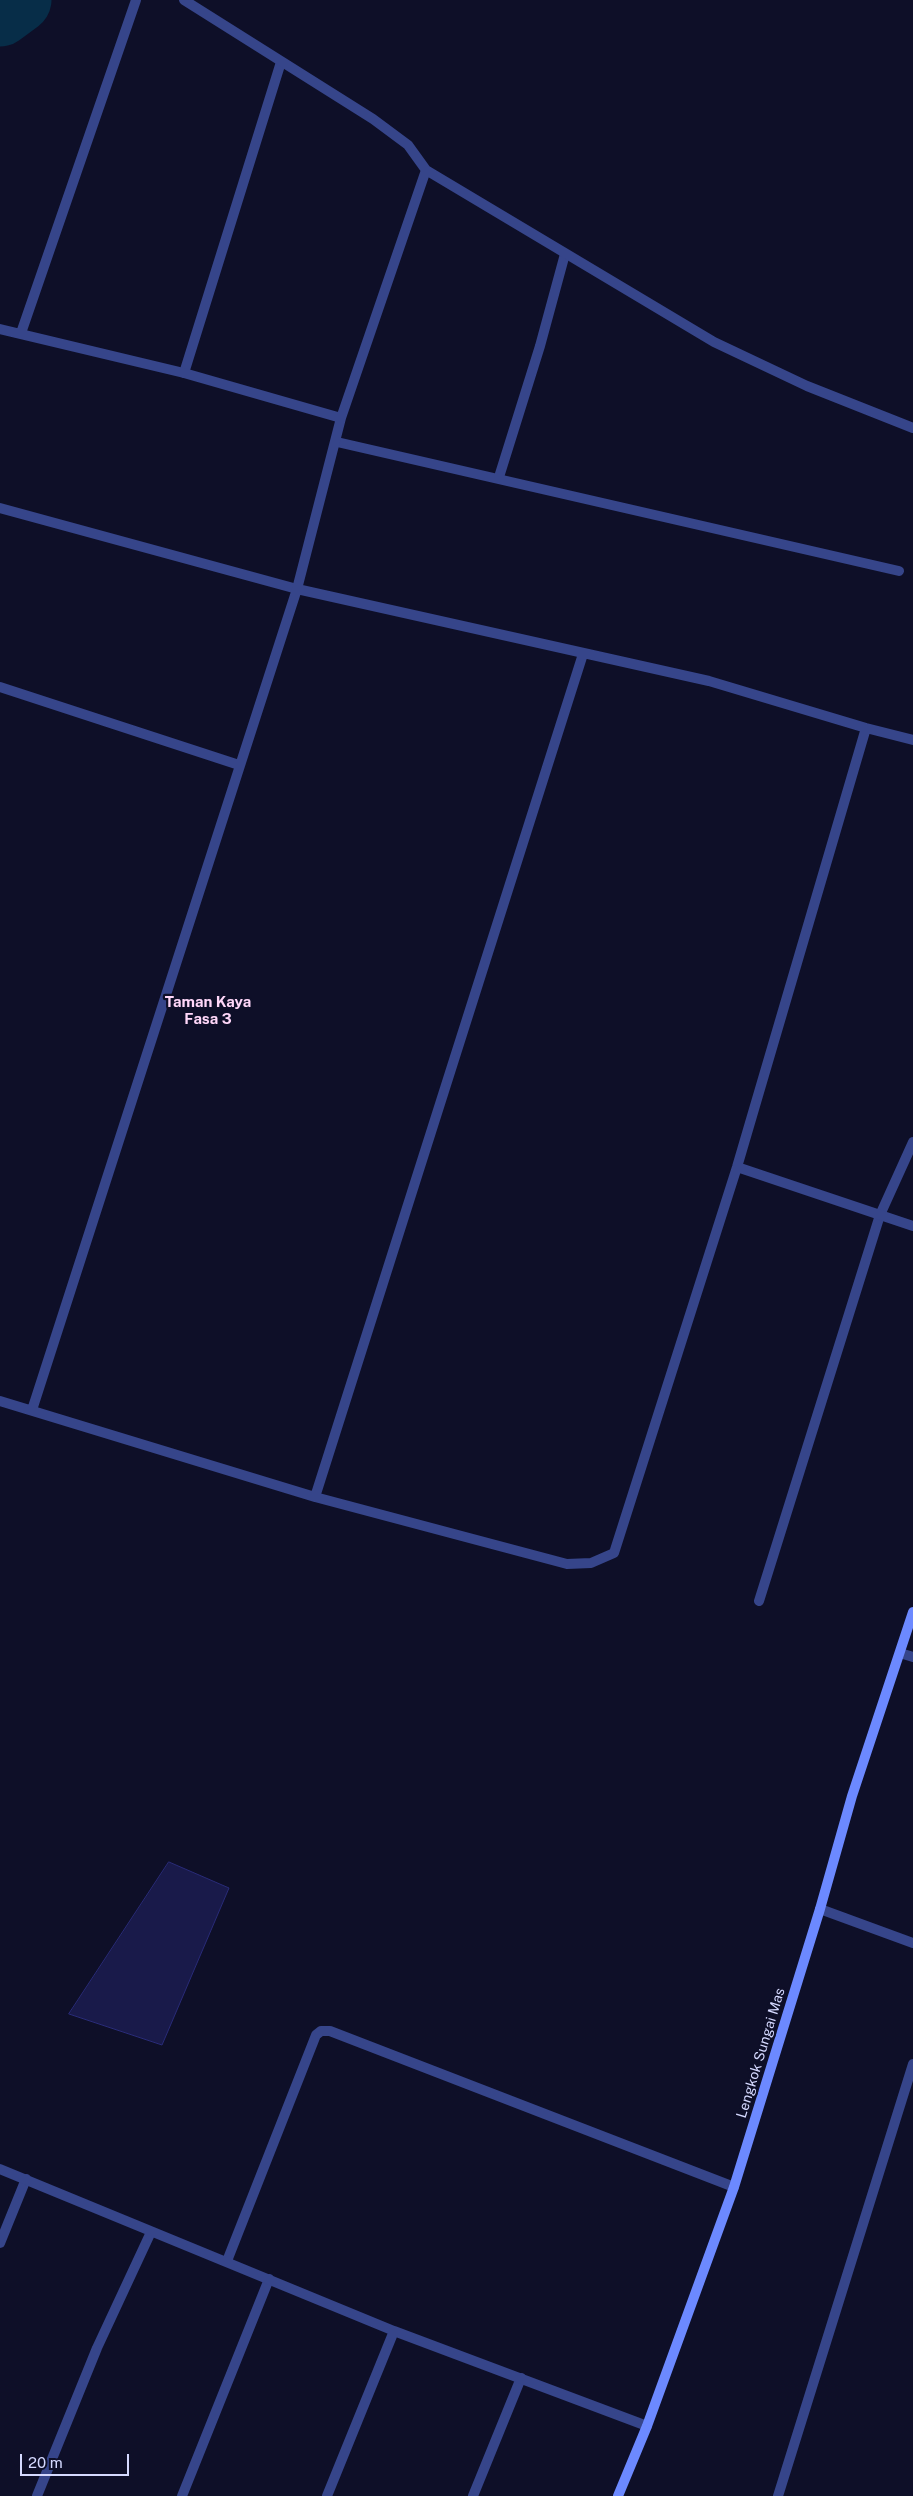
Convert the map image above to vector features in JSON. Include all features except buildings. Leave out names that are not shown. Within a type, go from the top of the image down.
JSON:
[{"type":"street","points":[[21,333],[136,0]]},
{"type":"street","points":[[184,0],[380,124],[408,145],[426,170],[714,342],[807,386],[913,428]]},
{"type":"street","points":[[184,373],[281,62]]},
{"type":"street","points":[[32,1410],[297,589],[337,442],[341,418],[426,170]]},
{"type":"street","points":[[499,477],[540,346],[565,254]]},
{"type":"street","points":[[0,329],[184,373],[341,418]]},
{"type":"street","points":[[337,442],[499,477],[899,571]]},
{"type":"street","points":[[0,508],[297,589],[709,681],[866,728],[913,740]]},
{"type":"street","points":[[315,1497],[584,654]]},
{"type":"street","points":[[0,687],[239,765]]},
{"type":"street","points":[[0,1401],[315,1497],[567,1564],[591,1563],[614,1554],[737,1168],[866,728]]},
{"type":"street","points":[[759,1601],[880,1215],[913,1142]]},
{"type":"street","points":[[737,1168],[913,1226]]},
{"type":"street","name":"Lengkok Sungai Mas","points":[[618,2496],[646,2426],[734,2187],[820,1909],[852,1796],[913,1612]]},
{"type":"street","points":[[900,1653],[913,1657]]},
{"type":"street","points":[[820,1909],[913,1943]]},
{"type":"street","points":[[227,2261],[316,2035],[321,2031],[330,2031],[734,2187]]},
{"type":"street","points":[[778,2496],[913,2064]]},
{"type":"street","points":[[0,2169],[394,2330],[646,2426]]},
{"type":"street","points":[[0,2243],[26,2179]]},
{"type":"street","points":[[36,2496],[97,2348],[151,2232]]},
{"type":"street","points":[[182,2496],[269,2279]]},
{"type":"street","points":[[326,2496],[394,2330]]},
{"type":"street","points":[[473,2496],[521,2378]]},
{"type":"waterway","points":[[0,14],[19,0]]},
{"type":"district","name":"Taman Kaya Fasa 3","points":[[208,1010]]}]
